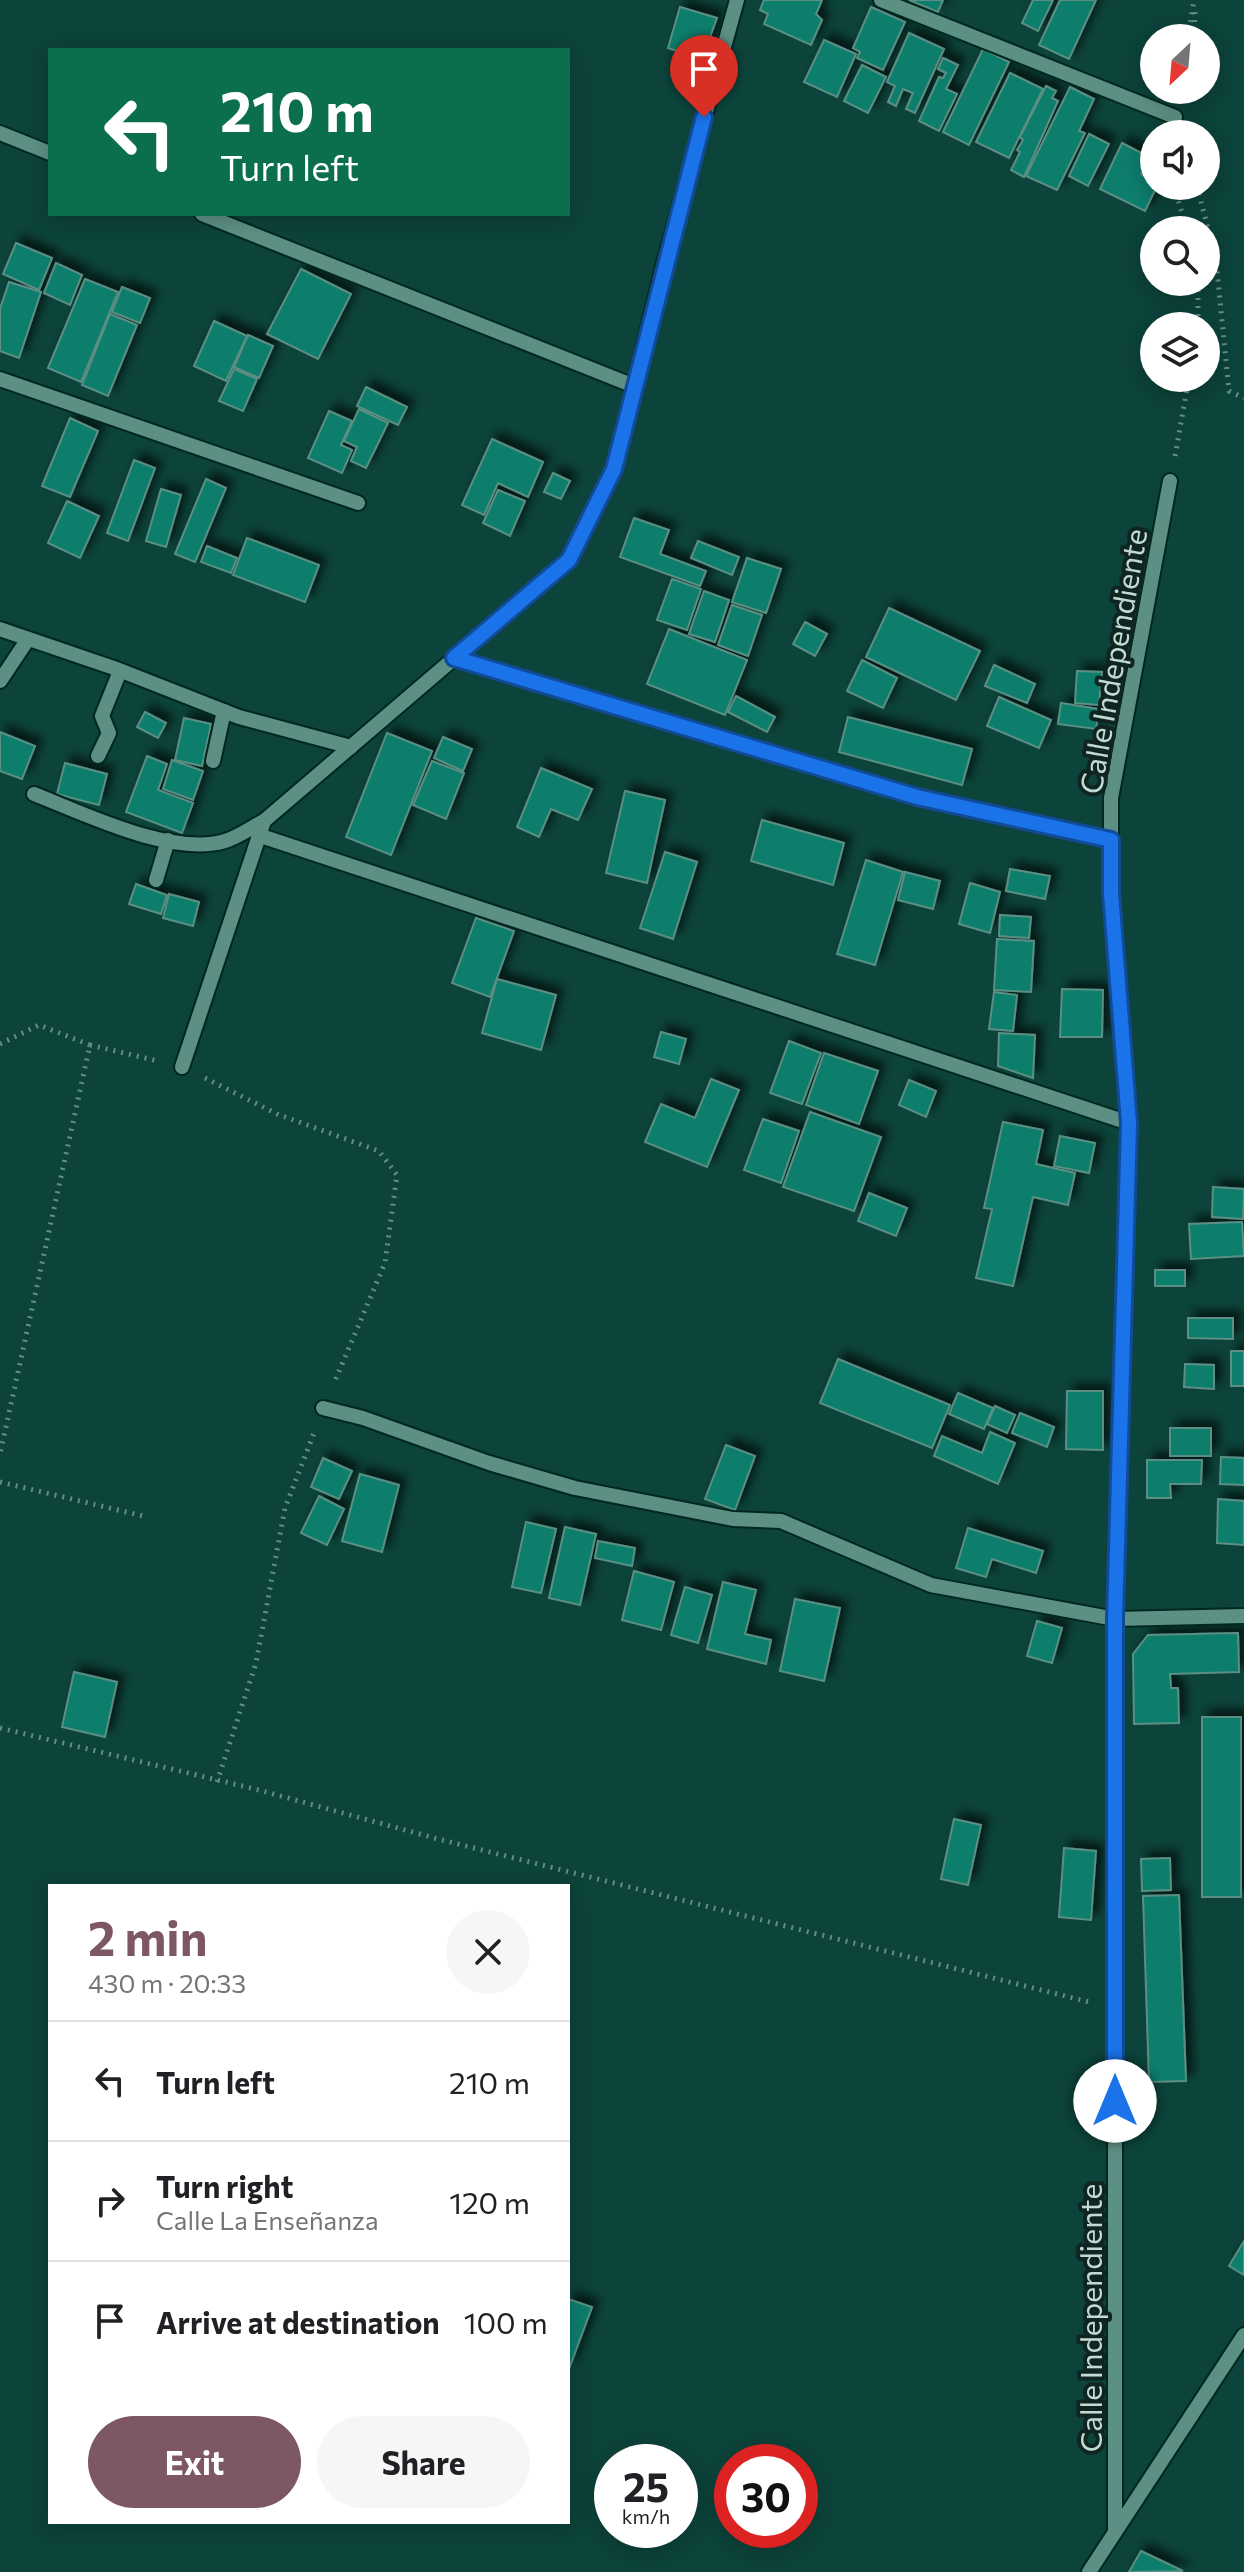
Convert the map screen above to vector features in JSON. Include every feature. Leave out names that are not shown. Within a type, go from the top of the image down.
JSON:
[{"type":"street","points":[[34,794],[110,824],[183,844],[225,841],[261,828],[569,560],[614,469],[737,0]]},
{"type":"street","points":[[881,0],[1175,117]]},
{"type":"street","points":[[0,133],[48,152]]},
{"type":"street","points":[[207,216],[634,386]]},
{"type":"street","points":[[0,379],[358,503]]},
{"type":"street","name":"Calle Independiente","points":[[1115,2530],[1115,1619],[1129,1123],[1111,893],[1111,798],[1170,481]]},
{"type":"street","points":[[0,629],[224,711],[351,747]]},
{"type":"street","points":[[0,681],[28,639]]},
{"type":"street","points":[[454,658],[917,797],[1111,840]]},
{"type":"street","points":[[98,756],[109,733],[102,716],[120,671]]},
{"type":"street","points":[[213,761],[224,711]]},
{"type":"street","points":[[182,1067],[261,828]]},
{"type":"street","points":[[261,828],[1129,1123]]},
{"type":"street","points":[[156,880],[168,840]]},
{"type":"street","points":[[323,1408],[363,1418],[489,1463],[575,1488],[733,1519],[781,1521],[931,1585],[1115,1619],[1244,1616]]},
{"type":"street","points":[[1089,2572],[1244,2335]]},
{"type":"path","points":[[1192,24],[1195,0]]},
{"type":"path","points":[[1201,200],[1216,260],[1229,391],[1244,398]]},
{"type":"path","points":[[1170,481],[1186,392]]},
{"type":"path","points":[[0,1044],[39,1025],[90,1045],[182,1067],[277,1114],[379,1151],[397,1175],[385,1263],[323,1408],[285,1508],[256,1663],[217,1782]]},
{"type":"path","points":[[0,1454],[90,1045]]},
{"type":"path","points":[[0,1482],[143,1516]]},
{"type":"path","points":[[0,1728],[1115,2009]]},
{"type":"building","points":[[764,0],[822,0],[816,14],[822,20],[811,45],[764,24],[768,14],[760,10]]},
{"type":"building","points":[[909,0],[943,0],[938,12]]},
{"type":"building","points":[[1033,0],[1053,0],[1038,31],[1022,23]]},
{"type":"building","points":[[1060,0],[1096,0],[1069,59],[1039,45]]},
{"type":"building","points":[[680,7],[717,18],[702,59],[668,48]]},
{"type":"building","points":[[871,7],[905,22],[883,70],[857,58],[860,52],[853,48]]},
{"type":"building","points":[[909,33],[944,49],[915,113],[906,109],[913,93],[903,89],[896,106],[888,102],[895,86],[887,82]]},
{"type":"building","points":[[824,40],[856,54],[837,97],[804,82]]},
{"type":"building","points":[[983,49],[1009,62],[969,145],[943,132]]},
{"type":"building","points":[[943,58],[958,65],[946,89],[957,94],[939,131],[919,121],[939,77],[943,78],[946,73],[938,69]]},
{"type":"building","points":[[862,65],[886,77],[868,113],[844,101]]},
{"type":"building","points":[[1010,73],[1043,89],[1009,158],[976,142]]},
{"type":"building","points":[[1046,86],[1056,91],[1052,98],[1058,101],[1024,177],[1011,170],[1020,152],[1017,150],[1023,140],[1020,137]]},
{"type":"building","points":[[1070,87],[1094,99],[1079,131],[1085,133],[1057,190],[1026,176]]},
{"type":"building","points":[[1089,134],[1109,144],[1088,186],[1069,176]]},
{"type":"building","points":[[1122,143],[1140,152],[1140,200],[1150,200],[1145,211],[1100,189]]},
{"type":"building","points":[[16,243],[52,258],[39,290],[3,274]]},
{"type":"building","points":[[56,263],[82,275],[70,305],[44,293]]},
{"type":"building","points":[[301,269],[351,294],[318,359],[267,334]]},
{"type":"building","points":[[85,279],[118,292],[81,382],[48,368]]},
{"type":"building","points":[[9,282],[41,292],[19,358],[0,351],[0,309]]},
{"type":"building","points":[[122,287],[150,298],[140,323],[112,312]]},
{"type":"building","points":[[110,314],[137,325],[108,396],[82,385]]},
{"type":"building","points":[[214,321],[247,336],[226,381],[194,366]]},
{"type":"building","points":[[248,335],[273,346],[259,378],[234,367]]},
{"type":"building","points":[[234,369],[257,379],[243,411],[219,401]]},
{"type":"building","points":[[366,387],[407,407],[398,425],[357,406]]},
{"type":"building","points":[[359,409],[388,423],[366,468],[351,461],[357,447],[344,441]]},
{"type":"building","points":[[329,411],[352,421],[341,445],[352,450],[342,473],[308,458]]},
{"type":"building","points":[[70,418],[98,431],[70,497],[42,486]]},
{"type":"building","points":[[492,439],[543,462],[528,497],[498,483],[484,515],[462,505]]},
{"type":"building","points":[[134,460],[155,468],[128,541],[107,533]]},
{"type":"building","points":[[553,473],[570,481],[561,499],[544,492]]},
{"type":"building","points":[[206,479],[226,488],[195,562],[175,554]]},
{"type":"building","points":[[161,489],[181,495],[166,547],[146,541]]},
{"type":"building","points":[[498,490],[525,501],[510,536],[483,523]]},
{"type":"building","points":[[67,501],[99,516],[80,558],[48,543]]},
{"type":"building","points":[[634,518],[669,530],[660,554],[706,571],[700,586],[620,557]]},
{"type":"building","points":[[247,538],[319,565],[305,602],[233,575]]},
{"type":"building","points":[[698,541],[739,557],[732,575],[691,558]]},
{"type":"building","points":[[207,546],[237,558],[231,573],[201,562]]},
{"type":"building","points":[[747,558],[781,569],[766,613],[732,602]]},
{"type":"building","points":[[672,579],[701,589],[687,630],[657,620]]},
{"type":"building","points":[[704,591],[729,600],[715,642],[689,634]]},
{"type":"building","points":[[732,605],[762,615],[748,656],[718,645]]},
{"type":"building","points":[[889,608],[980,651],[956,700],[866,657]]},
{"type":"building","points":[[805,622],[827,634],[815,656],[793,644]]},
{"type":"building","points":[[669,629],[747,660],[725,715],[647,684]]},
{"type":"building","points":[[862,660],[897,678],[883,708],[847,691]]},
{"type":"building","points":[[994,665],[1035,684],[1027,703],[985,686]]},
{"type":"building","points":[[1077,671],[1102,672],[1099,705],[1075,703]]},
{"type":"building","points":[[736,696],[775,717],[767,732],[728,712]]},
{"type":"building","points":[[999,697],[1051,720],[1039,748],[987,726]]},
{"type":"building","points":[[1061,703],[1099,709],[1096,729],[1058,724]]},
{"type":"building","points":[[145,712],[166,723],[158,738],[137,727]]},
{"type":"building","points":[[848,717],[972,749],[962,785],[839,752]]},
{"type":"building","points":[[184,718],[211,724],[202,766],[175,760]]},
{"type":"building","points":[[0,732],[35,746],[22,779],[0,771]]},
{"type":"building","points":[[387,733],[432,751],[391,855],[346,837]]},
{"type":"building","points":[[443,737],[472,749],[463,771],[434,758]]},
{"type":"building","points":[[147,756],[167,764],[158,790],[193,803],[182,833],[126,812]]},
{"type":"building","points":[[172,760],[203,771],[193,800],[163,789]]},
{"type":"building","points":[[432,761],[464,773],[446,819],[413,805]]},
{"type":"building","points":[[65,763],[107,774],[99,805],[57,794]]},
{"type":"building","points":[[541,768],[592,789],[578,820],[551,809],[539,837],[517,827]]},
{"type":"building","points":[[625,791],[665,800],[647,883],[606,873]]},
{"type":"building","points":[[762,820],[844,843],[833,885],[751,861]]},
{"type":"building","points":[[665,852],[697,862],[673,939],[640,928]]},
{"type":"building","points":[[866,860],[903,872],[875,965],[837,954]]},
{"type":"building","points":[[1010,869],[1050,876],[1045,899],[1006,891]]},
{"type":"building","points":[[905,872],[940,881],[933,909],[898,900]]},
{"type":"building","points":[[970,883],[1000,892],[990,933],[959,924]]},
{"type":"building","points":[[136,884],[167,895],[161,914],[129,904]]},
{"type":"building","points":[[169,894],[199,902],[193,926],[163,918]]},
{"type":"building","points":[[1000,915],[1031,917],[1029,938],[999,936]]},
{"type":"building","points":[[476,918],[514,931],[490,997],[452,983]]},
{"type":"building","points":[[997,939],[1034,941],[1031,992],[994,990]]},
{"type":"building","points":[[497,979],[556,995],[541,1050],[482,1033]]},
{"type":"building","points":[[1062,989],[1103,990],[1102,1037],[1060,1037]]},
{"type":"building","points":[[994,992],[1017,995],[1013,1031],[989,1029]]},
{"type":"building","points":[[661,1032],[686,1039],[679,1064],[654,1057]]},
{"type":"building","points":[[999,1033],[1035,1035],[1033,1078],[998,1066]]},
{"type":"building","points":[[789,1041],[821,1053],[802,1104],[770,1093]]},
{"type":"building","points":[[824,1053],[878,1071],[859,1124],[806,1105]]},
{"type":"building","points":[[711,1079],[739,1090],[707,1167],[645,1142],[661,1104],[695,1118]]},
{"type":"building","points":[[909,1080],[936,1091],[926,1117],[899,1105]]},
{"type":"building","points":[[810,1112],[881,1137],[854,1211],[783,1187]]},
{"type":"building","points":[[763,1119],[799,1131],[781,1183],[744,1170]]},
{"type":"building","points":[[1003,1122],[1043,1130],[1036,1164],[1075,1173],[1068,1205],[1033,1197],[1013,1286],[976,1278],[992,1209],[984,1208]]},
{"type":"building","points":[[1060,1136],[1095,1143],[1089,1173],[1054,1166]]},
{"type":"building","points":[[1213,1187],[1244,1189],[1243,1219],[1212,1217]]},
{"type":"building","points":[[869,1193],[907,1208],[896,1236],[858,1221]]},
{"type":"building","points":[[1242,1222],[1244,1256],[1191,1259],[1189,1224]]},
{"type":"building","points":[[1155,1270],[1185,1270],[1185,1286],[1155,1286]]},
{"type":"building","points":[[1188,1318],[1233,1318],[1233,1339],[1188,1338]]},
{"type":"building","points":[[1231,1351],[1244,1351],[1244,1386],[1231,1386]]},
{"type":"building","points":[[838,1359],[950,1405],[932,1448],[820,1403]]},
{"type":"building","points":[[1185,1364],[1214,1365],[1214,1389],[1184,1387]]},
{"type":"building","points":[[1067,1391],[1103,1391],[1103,1450],[1066,1449]]},
{"type":"building","points":[[958,1393],[993,1408],[984,1429],[949,1414]]},
{"type":"building","points":[[995,1406],[1015,1415],[1007,1433],[987,1424]]},
{"type":"building","points":[[1020,1413],[1054,1427],[1047,1447],[1012,1433]]},
{"type":"building","points":[[1170,1428],[1211,1428],[1211,1456],[1170,1456]]},
{"type":"building","points":[[990,1432],[1015,1443],[998,1484],[934,1456],[942,1436],[982,1453]]},
{"type":"building","points":[[726,1445],[755,1456],[735,1510],[705,1499]]},
{"type":"building","points":[[1221,1457],[1244,1458],[1244,1485],[1220,1484]]},
{"type":"building","points":[[323,1458],[352,1471],[339,1499],[311,1487]]},
{"type":"building","points":[[1147,1460],[1202,1460],[1201,1484],[1170,1484],[1171,1498],[1147,1498]]},
{"type":"building","points":[[360,1474],[399,1485],[382,1552],[342,1541]]},
{"type":"building","points":[[319,1496],[344,1509],[327,1545],[301,1533]]},
{"type":"building","points":[[1218,1499],[1244,1501],[1244,1545],[1217,1543]]},
{"type":"building","points":[[526,1522],[556,1529],[541,1593],[512,1587]]},
{"type":"building","points":[[565,1527],[596,1534],[580,1605],[549,1598]]},
{"type":"building","points":[[968,1528],[1043,1551],[1036,1573],[992,1559],[986,1577],[956,1568]]},
{"type":"building","points":[[598,1541],[635,1548],[632,1566],[595,1558]]},
{"type":"building","points":[[634,1571],[674,1582],[661,1630],[622,1620]]},
{"type":"building","points":[[723,1582],[756,1590],[745,1634],[771,1640],[766,1664],[707,1649]]},
{"type":"building","points":[[685,1587],[712,1595],[698,1643],[671,1635]]},
{"type":"building","points":[[795,1599],[840,1608],[824,1681],[780,1671]]},
{"type":"building","points":[[1037,1621],[1062,1628],[1052,1663],[1027,1656]]},
{"type":"building","points":[[1238,1633],[1239,1672],[1170,1674],[1171,1688],[1178,1688],[1179,1723],[1134,1724],[1133,1654],[1148,1635]]},
{"type":"building","points":[[74,1672],[117,1682],[105,1737],[62,1727]]},
{"type":"building","points":[[1202,1717],[1241,1717],[1241,1897],[1202,1897]]},
{"type":"building","points":[[954,1819],[981,1825],[968,1885],[941,1879]]},
{"type":"building","points":[[1064,1848],[1096,1851],[1091,1920],[1059,1917]]},
{"type":"building","points":[[1170,1858],[1171,1890],[1142,1891],[1141,1859]]},
{"type":"building","points":[[1179,1895],[1186,2081],[1149,2082],[1143,1896]]},
{"type":"building","points":[[1244,2241],[1244,2275],[1229,2266]]},
{"type":"building","points":[[570,2300],[592,2307],[570,2366]]},
{"type":"building","points":[[1141,2551],[1183,2571],[1129,2572]]},
{"type":"route","points":[[704,117],[663,267],[614,469],[569,560],[454,658],[917,797],[1111,840],[1111,893],[1129,1123],[1115,1619],[1115,2101]]}]
